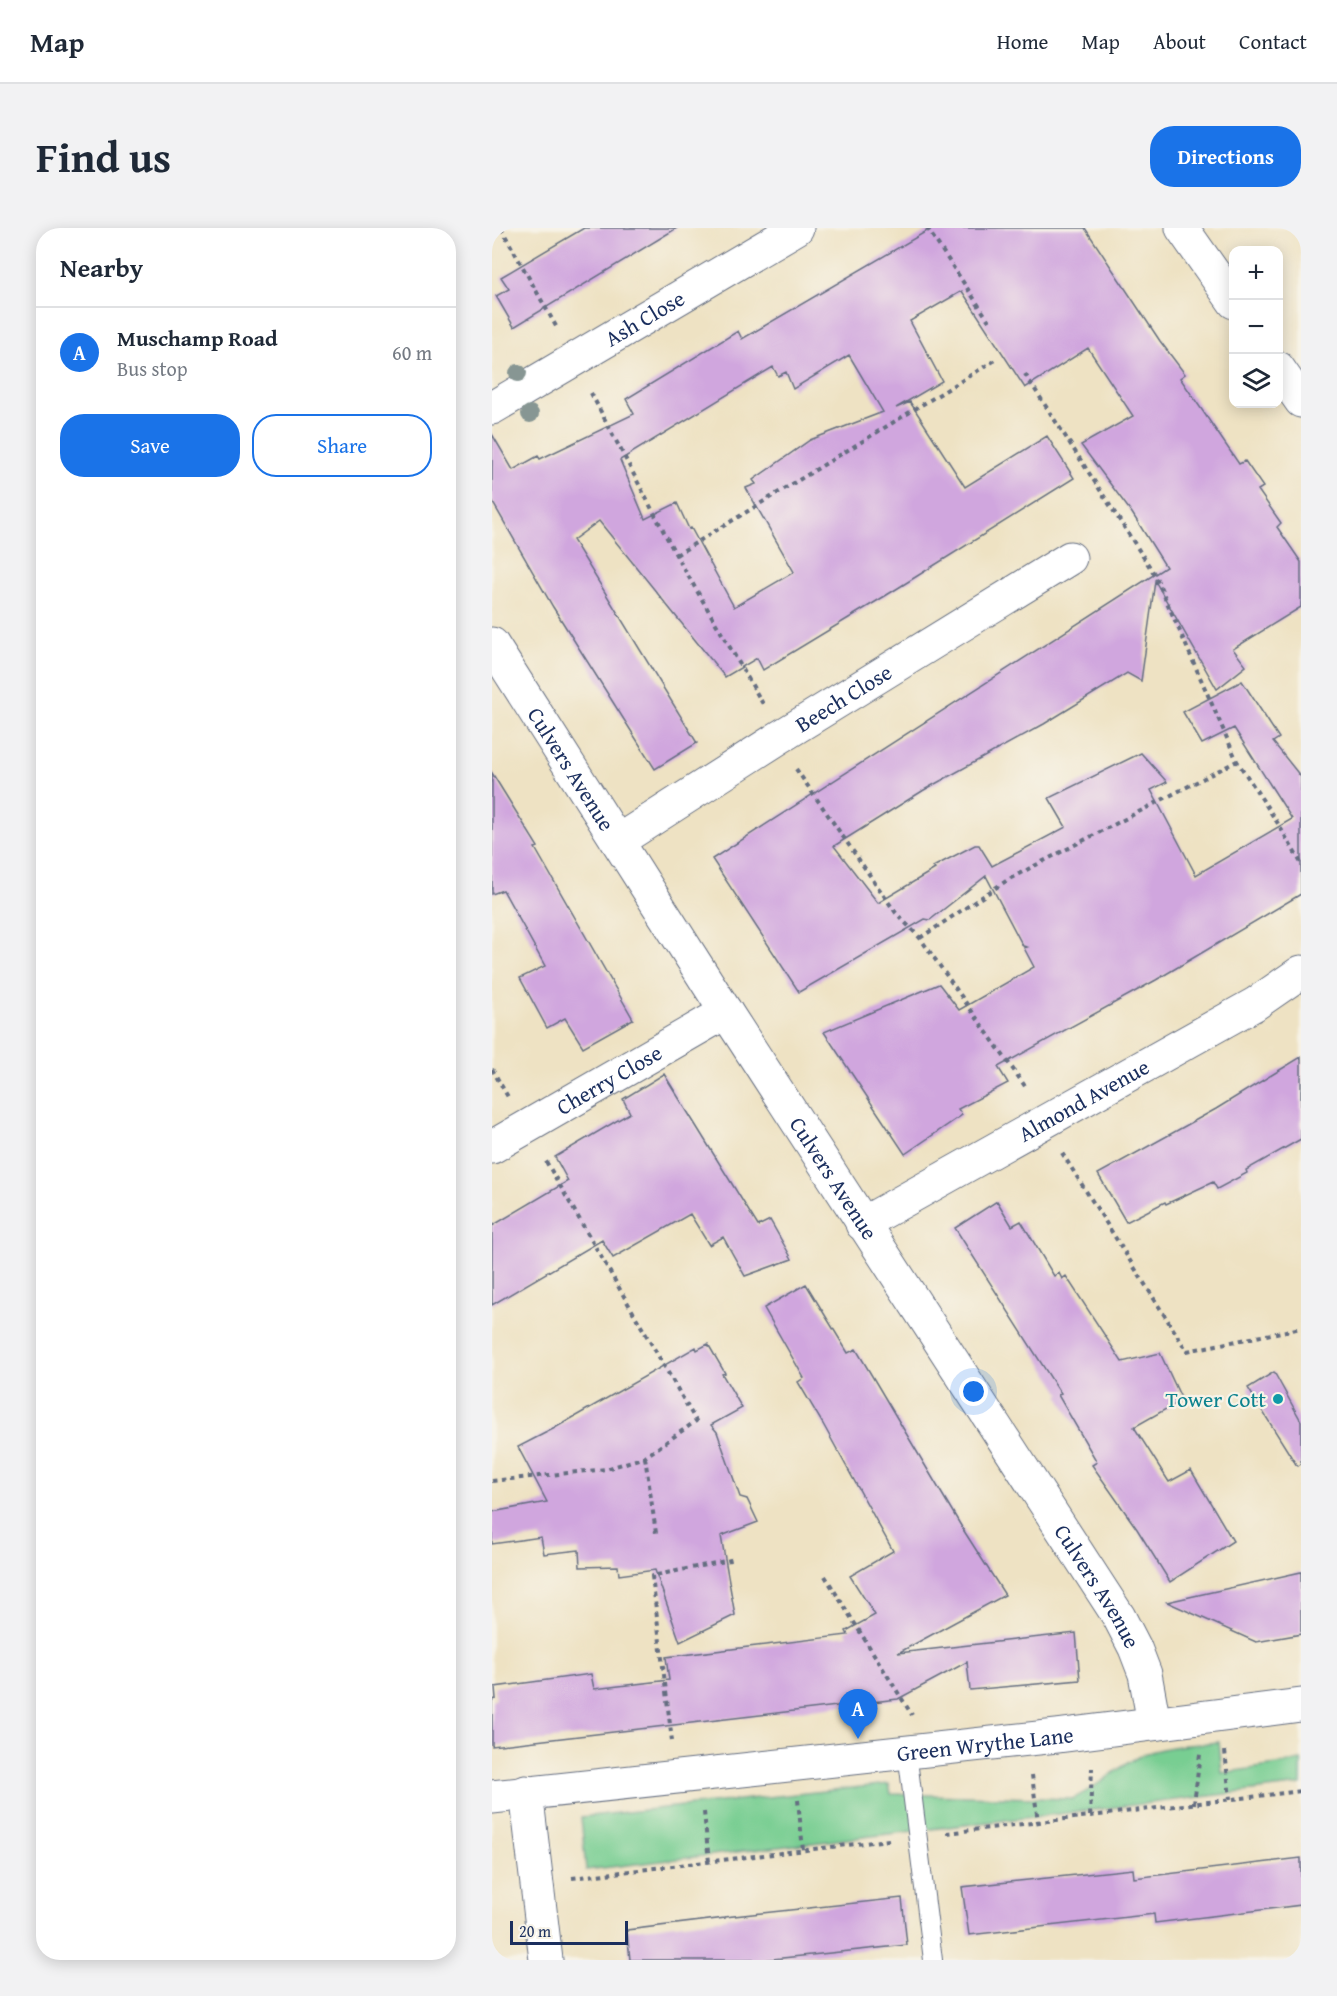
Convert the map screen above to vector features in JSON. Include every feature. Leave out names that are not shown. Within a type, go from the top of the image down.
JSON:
[{"type":"street","name":"Ash Close","points":[[492,408],[797,228]]},
{"type":"street","points":[[1182,228],[1232,300]]},
{"type":"street","points":[[1283,375],[1301,400]]},
{"type":"street","name":"Beech Close","points":[[618,842],[780,737],[1070,558]]},
{"type":"street","name":"Culvers Avenue","points":[[492,644],[862,1224],[1119,1617],[1145,1674],[1154,1723]]},
{"type":"street","name":"Almond Avenue","points":[[862,1224],[1255,1004],[1301,972]]},
{"type":"street","name":"Cherry Close","points":[[492,1147],[726,1012]]},
{"type":"street","name":"Green Wrythe Lane","points":[[492,1797],[1028,1739],[1301,1705]]},
{"type":"street","points":[[526,1792],[546,1960]]},
{"type":"lane","points":[[920,1751],[933,1960]]},
{"type":"path","points":[[501,228],[574,358],[676,555],[770,715],[795,768],[896,913],[920,938],[1029,1092],[1042,1123],[1187,1351],[1301,1328]]},
{"type":"path","points":[[927,228],[989,321]]},
{"type":"path","points":[[676,555],[997,359]]},
{"type":"path","points":[[1025,374],[1155,575],[1237,761],[1301,863]]},
{"type":"path","points":[[920,938],[1009,879],[1237,761]]},
{"type":"path","points":[[492,1481],[606,1469],[645,1457],[696,1421],[525,1127]]},
{"type":"path","points":[[645,1457],[656,1533]]},
{"type":"path","points":[[709,1862],[688,1776],[652,1576],[735,1559]]},
{"type":"path","points":[[825,1576],[920,1751]]},
{"type":"path","points":[[1210,1716],[1230,1800]]},
{"type":"path","points":[[1194,1804],[1200,1749],[1210,1716]]},
{"type":"path","points":[[1088,1732],[1092,1760],[1090,1816]]},
{"type":"path","points":[[1028,1739],[1038,1822]]},
{"type":"path","points":[[794,1765],[803,1850]]},
{"type":"green space","points":[[1219,1742],[1222,1773],[1301,1760],[1301,1785],[586,1870],[581,1817],[889,1784],[891,1794],[1072,1799],[1149,1752]]},
{"type":"building","points":[[584,228],[677,228],[514,327],[496,296],[509,289],[501,277]]},
{"type":"building","points":[[932,228],[1085,228],[1160,341],[1185,374],[1180,378],[1239,464],[1245,461],[1263,487],[1258,490],[1281,523],[1277,527],[1301,562],[1301,607],[1233,649],[1246,666],[1217,689],[1155,581],[1141,681],[1127,673],[1044,724],[924,790],[834,846],[878,903],[935,869],[933,867],[975,845],[979,845],[992,866],[1066,827],[1049,798],[1141,753],[1167,782],[1151,790],[1196,875],[1292,819],[1234,728],[1202,744],[1183,712],[1242,681],[1279,738],[1273,742],[1301,777],[1301,894],[1156,980],[998,1067],[1008,1083],[958,1109],[962,1115],[905,1154],[824,1032],[939,984],[959,1010],[1034,967],[1024,948],[1027,947],[1023,946],[986,876],[930,920],[925,919],[799,992],[712,859],[1166,567],[1132,513],[1081,445],[1133,416],[1088,348],[1025,388],[962,291],[910,321],[942,381],[896,408],[910,402],[965,487],[1047,436],[1074,478],[763,670],[757,658],[725,677],[599,521],[573,540],[697,743],[655,769],[553,607],[492,501],[492,434],[513,470],[538,456],[540,459],[634,414],[626,399],[738,331],[742,339]],"holes":[[[849,355],[883,412],[810,440],[753,480],[756,484],[746,488],[794,572],[734,607],[691,528],[689,529],[677,503],[645,519],[620,460],[773,367],[778,376],[786,372],[793,389]]]},
{"type":"building","points":[[492,773],[538,847],[535,848],[633,1019],[583,1047],[565,1018],[547,1028],[520,978],[545,966],[503,890],[492,894]]},
{"type":"building","points":[[1301,1057],[1301,1139],[1217,1189],[1213,1182],[1166,1204],[1165,1202],[1126,1222],[1098,1174],[1216,1109]]},
{"type":"building","points":[[664,1074],[758,1226],[770,1220],[792,1259],[745,1276],[723,1237],[709,1245],[690,1214],[613,1258],[602,1240],[492,1305],[492,1226],[568,1181],[555,1157],[630,1113],[623,1099]]},
{"type":"building","points":[[997,1201],[1012,1226],[1021,1221],[1054,1276],[1059,1273],[1062,1279],[1066,1276],[1122,1362],[1160,1353],[1182,1400],[1134,1427],[1169,1482],[1191,1470],[1233,1541],[1170,1582],[1137,1529],[1092,1465],[1097,1462],[1058,1395],[1061,1394],[955,1228]]},
{"type":"building","points":[[806,1284],[848,1353],[856,1349],[964,1531],[1005,1595],[898,1653],[1076,1633],[1080,1680],[970,1690],[967,1662],[898,1699],[492,1746],[492,1700],[496,1699],[495,1687],[591,1674],[594,1689],[669,1680],[666,1657],[848,1635],[846,1631],[875,1615],[850,1576],[893,1551],[798,1382],[804,1378],[764,1308]]},
{"type":"building","points":[[708,1344],[742,1408],[711,1425],[717,1432],[740,1497],[747,1499],[758,1522],[721,1536],[735,1615],[680,1642],[655,1570],[619,1575],[618,1566],[580,1567],[579,1550],[544,1554],[541,1537],[492,1544],[492,1512],[547,1502],[518,1447],[696,1347],[697,1350]]},
{"type":"building","name":"Tower Cott","points":[[1274,1372],[1301,1421],[1301,1464],[1297,1466],[1248,1388]]},
{"type":"building","points":[[1301,1572],[1301,1634],[1256,1642],[1167,1602]]},
{"type":"building","points":[[1301,1858],[1301,1905],[1155,1923],[1154,1914],[969,1935],[962,1887],[1133,1869],[1134,1878]]},
{"type":"building","points":[[902,1898],[907,1945],[763,1960],[630,1960],[627,1930]]},
{"type":"place","name":"Tower Cott","points":[[1278,1399]]},
{"type":"place","name":"Muschamp Road","points":[[858,1739]]}]
